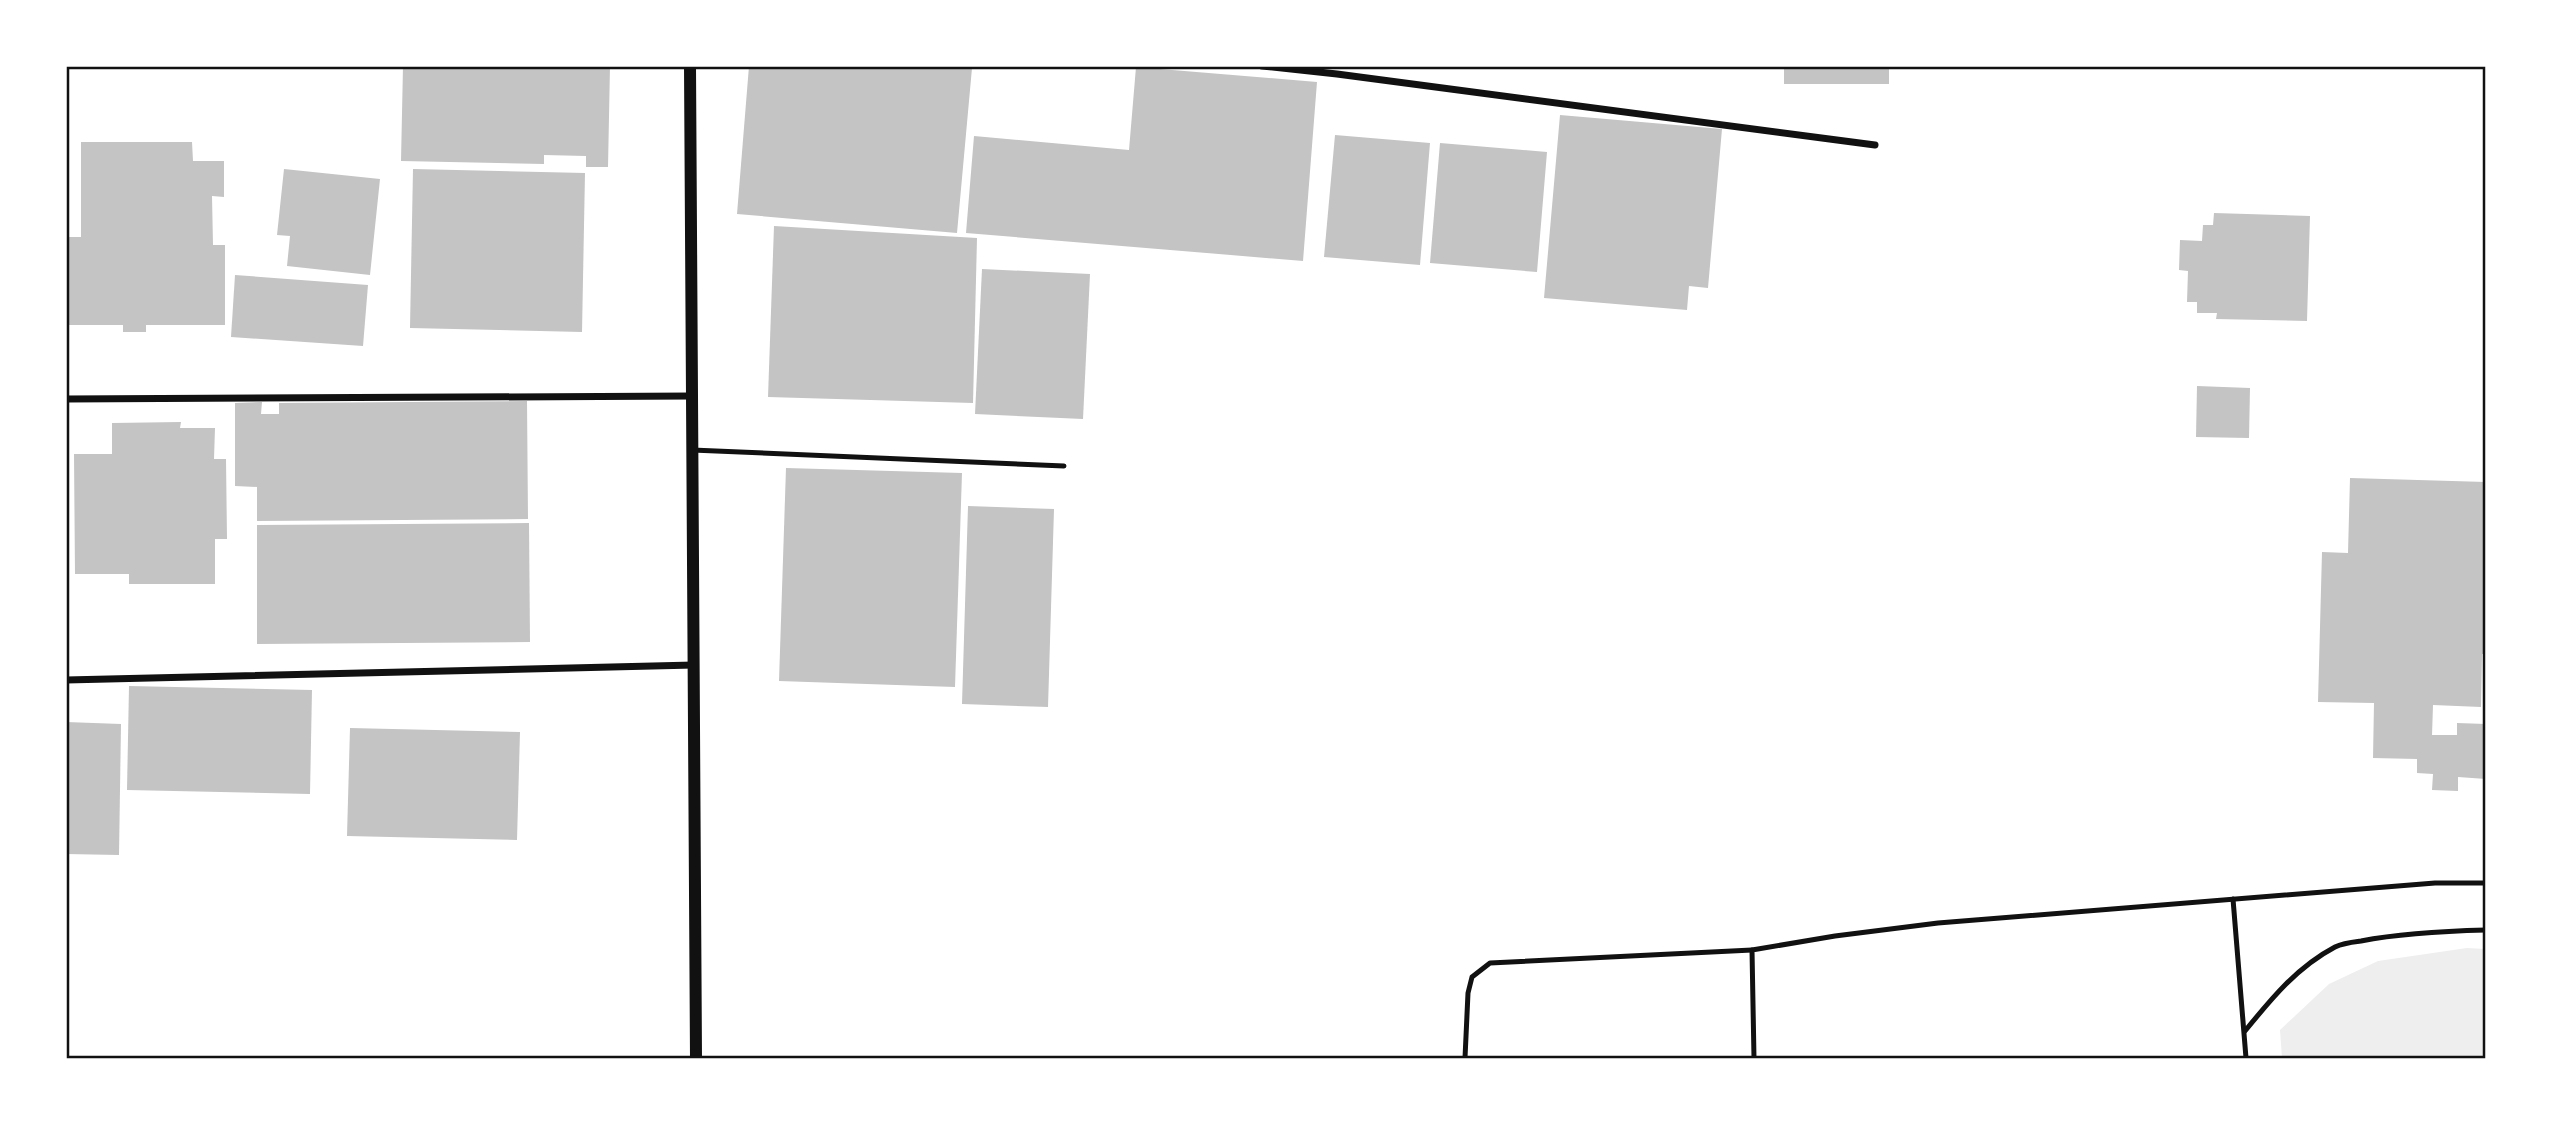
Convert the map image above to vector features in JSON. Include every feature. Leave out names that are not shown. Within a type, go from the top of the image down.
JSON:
[{"type":"street","points":[[690,66],[696,1059]]},
{"type":"street","points":[[1262,66],[1875,145]]},
{"type":"street","points":[[66,399],[692,396]]},
{"type":"street","points":[[66,680],[695,664]]},
{"type":"lane","points":[[692,450],[1064,466]]},
{"type":"lane","points":[[1465,1059],[1468,993],[1472,977],[1490,963],[1752,950],[1938,923],[2435,883],[2486,883]]},
{"type":"lane","points":[[2233,899],[2246,1059]]},
{"type":"lane","points":[[2245,1031],[2277,992],[2299,971],[2337,945],[2380,937],[2486,930]]},
{"type":"lane","points":[[1752,950],[1754,1059]]},
{"type":"shaded area","points":[[2467,948],[2485,949],[2485,1058],[2282,1058],[2280,1030],[2329,984],[2378,961]]},
{"type":"building","points":[[403,66],[610,66],[608,167],[586,167],[586,156],[544,155],[544,164],[401,161]]},
{"type":"building","points":[[749,66],[972,68],[957,233],[737,214]]},
{"type":"building","points":[[1784,66],[1889,66],[1889,84],[1784,84]]},
{"type":"building","points":[[1136,67],[1317,82],[1303,261],[966,233],[974,136],[1129,150]]},
{"type":"building","points":[[1560,115],[1722,129],[1708,288],[1689,286],[1687,310],[1544,298]]},
{"type":"building","points":[[1335,135],[1430,143],[1420,265],[1324,257]]},
{"type":"building","points":[[81,142],[192,142],[193,161],[224,161],[224,197],[212,196],[213,245],[225,245],[225,325],[146,325],[146,332],[123,332],[123,325],[66,325],[66,237],[81,237]]},
{"type":"building","points":[[1440,143],[1547,152],[1537,272],[1430,263]]},
{"type":"building","points":[[284,169],[380,179],[370,275],[287,266],[290,236],[277,235]]},
{"type":"building","points":[[413,169],[585,173],[582,332],[410,328]]},
{"type":"building","points":[[2214,213],[2310,216],[2307,321],[2216,319],[2217,313],[2197,313],[2197,302],[2187,302],[2188,271],[2179,270],[2180,240],[2202,241],[2203,225],[2213,225]]},
{"type":"building","points":[[774,226],[977,238],[973,403],[768,397]]},
{"type":"building","points":[[982,269],[1090,274],[1083,419],[975,414]]},
{"type":"building","points":[[235,275],[368,285],[363,346],[231,337]]},
{"type":"building","points":[[2197,386],[2250,388],[2249,438],[2196,437]]},
{"type":"building","points":[[527,401],[528,519],[257,521],[257,487],[235,486],[235,403],[262,402],[261,414],[279,414],[279,403]]},
{"type":"building","points":[[181,422],[180,428],[215,428],[214,459],[226,459],[227,539],[215,539],[215,584],[129,584],[129,574],[75,574],[74,454],[112,454],[112,423]]},
{"type":"building","points":[[786,468],[962,473],[955,687],[779,681]]},
{"type":"building","points":[[2350,478],[2486,482],[2486,654],[2482,654],[2481,707],[2433,705],[2432,735],[2457,735],[2457,723],[2486,724],[2486,779],[2458,777],[2458,791],[2432,790],[2433,774],[2417,773],[2417,759],[2373,758],[2374,703],[2318,702],[2322,552],[2348,553]]},
{"type":"building","points":[[968,506],[1054,509],[1048,707],[962,704]]},
{"type":"building","points":[[529,523],[530,642],[257,644],[257,525]]},
{"type":"building","points":[[129,686],[312,690],[310,794],[127,790]]},
{"type":"building","points":[[66,722],[121,724],[119,855],[66,854]]},
{"type":"building","points":[[350,728],[520,732],[517,840],[347,836]]}]
